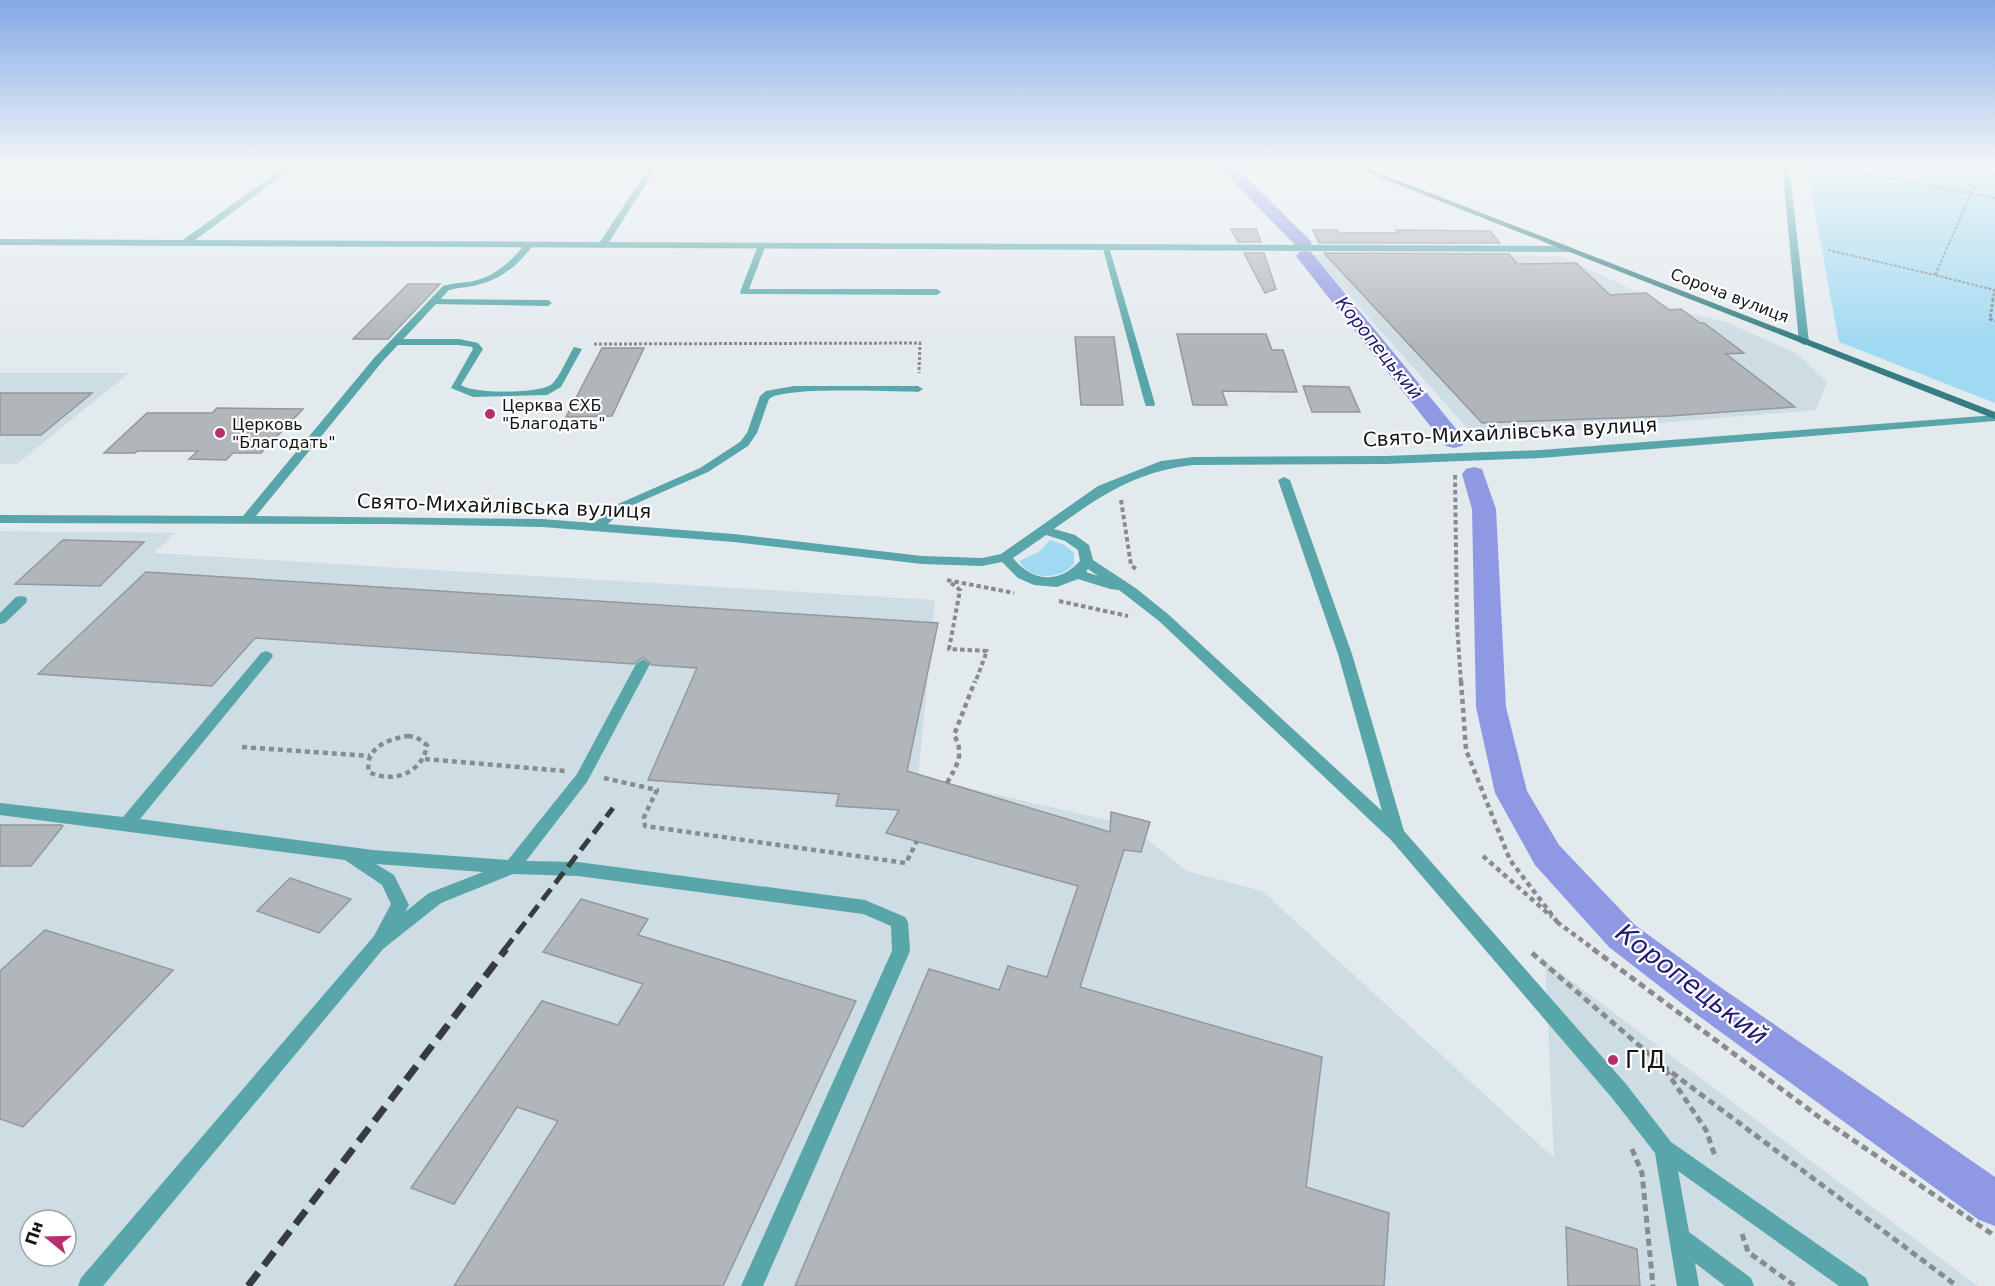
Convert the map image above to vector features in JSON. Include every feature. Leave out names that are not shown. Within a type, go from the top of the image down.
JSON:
[{"type":"main road","name":"Сороча вулиця","points":[[1507,225],[1995,417]]},
{"type":"street","points":[[185,243],[209,225]]},
{"type":"street","points":[[603,244],[615,225]]},
{"type":"street","points":[[0,242],[1568,249]]},
{"type":"street","points":[[246,520],[396,342],[447,288]]},
{"type":"street","name":"Свято-Михайлівська вулиця","points":[[0,519],[477,521],[598,526],[765,541],[957,563],[981,562],[1005,557],[1102,489],[1165,464],[1194,460],[1386,460],[1541,454],[1995,417]]},
{"type":"street","points":[[1045,531],[1078,543],[1084,548],[1087,562],[1132,592],[1164,618]]},
{"type":"street","points":[[1005,557],[1016,573],[1036,581],[1059,582],[1078,574],[1087,562]]},
{"type":"street","points":[[1078,574],[1132,592]]},
{"type":"lane","points":[[1791,225],[1804,342]]},
{"type":"lane","points":[[447,288],[473,284],[500,276],[530,244]]},
{"type":"lane","points":[[762,245],[744,292],[937,292]]},
{"type":"lane","points":[[1106,248],[1150,404]]},
{"type":"lane","points":[[434,302],[548,303]]},
{"type":"lane","points":[[396,342],[459,342],[475,345],[478,349],[456,385],[456,388],[462,392],[473,394],[534,394],[554,388],[577,350]]},
{"type":"lane","points":[[598,526],[622,506],[704,470],[744,444],[752,433],[764,398],[770,393],[794,389],[918,389]]},
{"type":"lane","points":[[1284,480],[1345,654],[1396,835]]},
{"type":"lane","points":[[0,620],[21,600]]},
{"type":"lane","points":[[1164,618],[1396,835],[1619,1091],[1664,1149],[1858,1286]]},
{"type":"lane","points":[[127,824],[266,656]]},
{"type":"lane","points":[[376,944],[435,898],[512,867],[584,774],[643,664]]},
{"type":"lane","points":[[0,809],[345,853],[512,867],[578,869],[865,907],[899,922],[901,951],[752,1286]]},
{"type":"lane","points":[[89,1286],[376,944],[400,905],[388,880],[345,853]]},
{"type":"lane","points":[[1664,1149],[1688,1286]]},
{"type":"lane","points":[[1678,1238],[1743,1286]]},
{"type":"path","points":[[1935,275],[1958,225]]},
{"type":"path","points":[[1828,250],[1995,290],[1990,320],[1995,321]]},
{"type":"path","points":[[577,350],[587,344],[920,343],[918,389]]},
{"type":"path","points":[[1453,468],[1455,475],[1457,624],[1466,750],[1510,860],[1558,923]]},
{"type":"path","points":[[1124,491],[1120,500],[1131,565],[1139,572]]},
{"type":"path","points":[[947,783],[962,756],[962,747],[954,735],[987,651],[949,649],[960,590],[953,583],[939,578],[1026,595]]},
{"type":"path","points":[[1056,600],[1111,610],[1131,617]]},
{"type":"path","points":[[408,736],[417,737],[427,745],[425,759],[411,771],[391,778],[382,778],[369,772],[367,767],[370,756],[387,741],[408,736]]},
{"type":"path","points":[[242,747],[370,756]]},
{"type":"path","points":[[425,759],[556,769],[657,790],[644,817],[645,826],[906,863],[917,841]]},
{"type":"path","points":[[1483,856],[1558,923],[1820,1117],[1995,1236]]},
{"type":"path","points":[[1527,949],[1663,1066],[1957,1286]]},
{"type":"path","points":[[1627,1143],[1634,1151],[1642,1173],[1653,1286]]},
{"type":"path","points":[[1748,1252],[1795,1286]]},
{"type":"shaded area","points":[[1817,225],[1995,225],[1995,403],[1839,342]]},
{"type":"shaded area","points":[[1313,255],[1561,256],[1676,310],[1726,322],[1796,353],[1827,382],[1816,410],[1476,438]]},
{"type":"shaded area","points":[[0,373],[129,373],[17,464],[0,464]]},
{"type":"shaded area","points":[[0,531],[175,533],[154,553],[935,600],[918,779],[947,783],[1129,825],[1187,871],[1262,891],[1554,1158],[1545,961],[1978,1286],[0,1286]]},
{"type":"shaded area","points":[[1050,540],[1063,544],[1074,553],[1074,564],[1061,573],[1045,576],[1024,568],[1019,561],[1039,552]]},
{"type":"building","points":[[1231,229],[1256,229],[1261,242],[1238,242]]},
{"type":"building","points":[[1313,230],[1337,230],[1339,233],[1398,233],[1396,230],[1490,231],[1500,243],[1319,243]]},
{"type":"building","points":[[1244,253],[1264,253],[1276,289],[1265,293]]},
{"type":"building","points":[[1324,253],[1509,254],[1517,264],[1576,263],[1610,295],[1646,293],[1669,310],[1681,309],[1700,323],[1704,323],[1744,353],[1726,354],[1795,407],[1670,416],[1482,423]]},
{"type":"building","points":[[408,284],[440,284],[388,339],[353,339]]},
{"type":"building","points":[[1177,334],[1266,334],[1272,350],[1283,350],[1297,392],[1222,391],[1227,405],[1193,405]]},
{"type":"building","points":[[1075,337],[1114,337],[1123,405],[1081,405]]},
{"type":"building","points":[[602,348],[644,348],[612,416],[566,417]]},
{"type":"building","points":[[1303,386],[1349,387],[1360,412],[1312,412]]},
{"type":"building","points":[[0,393],[92,393],[41,435],[0,435]]},
{"type":"building","points":[[217,408],[303,409],[261,453],[233,453],[226,460],[189,459],[198,451],[104,453],[147,413],[212,413]]},
{"type":"building","points":[[63,540],[144,542],[100,586],[15,584]]},
{"type":"building","points":[[146,572],[938,623],[907,771],[1110,832],[1111,812],[1150,822],[1141,852],[1124,850],[1080,987],[1322,1057],[1306,1187],[1389,1213],[1384,1286],[795,1286],[929,969],[999,990],[1008,966],[1047,977],[1078,886],[886,833],[899,810],[836,806],[839,794],[648,780],[697,668],[652,665],[643,657],[634,664],[255,638],[212,686],[38,674]]},
{"type":"building","points":[[0,825],[63,826],[31,866],[0,866]]},
{"type":"building","points":[[290,878],[351,899],[319,933],[257,911]]},
{"type":"building","points":[[581,899],[648,919],[638,935],[856,1001],[723,1286],[454,1286],[558,1121],[517,1107],[454,1204],[411,1188],[542,1001],[618,1025],[643,984],[543,952]]},
{"type":"building","points":[[45,930],[173,970],[23,1127],[0,1119],[0,971]]},
{"type":"building","points":[[1566,1227],[1637,1249],[1640,1286],[1568,1286]]},
{"type":"waterway","name":"Коропецький","points":[[1285,225],[1303,243]]},
{"type":"waterway","name":"Коропецький","points":[[1305,256],[1454,441]]},
{"type":"waterway","name":"Коропецький","points":[[1474,474],[1484,509],[1491,707],[1511,793],[1547,855],[1622,936],[1699,994],[1995,1204]]},
{"type":"railway","points":[[504,950],[613,808]]},
{"type":"railway","points":[[248,1286],[506,949]]},
{"type":"place","name":"Церква ЄХБ \"Благодать\"","points":[[490,414]]},
{"type":"place","name":"Церковь \"Благодать\"","points":[[220,433]]},
{"type":"place","name":"ГІД","points":[[1613,1060]]}]
